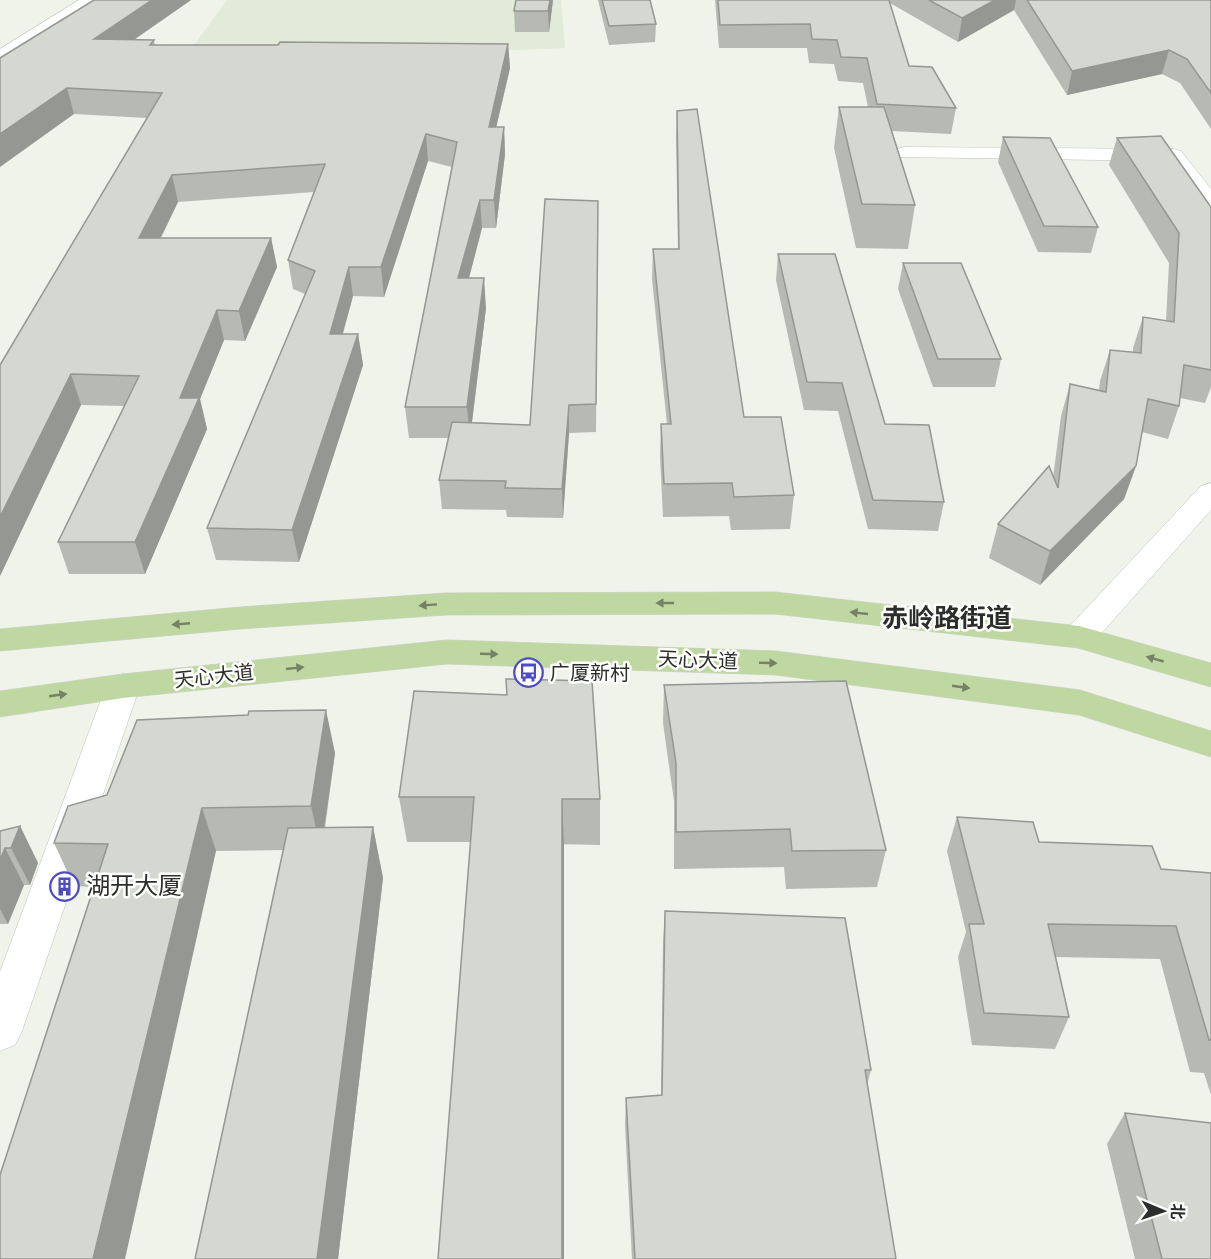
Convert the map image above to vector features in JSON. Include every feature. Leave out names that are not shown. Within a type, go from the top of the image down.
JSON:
[{"type":"main road","points":[[0,640],[240,618],[446,603],[775,603],[1079,637],[1211,675]]},
{"type":"main road","name":"天心大道","points":[[0,704],[123,686],[447,652],[776,663],[1080,703],[1211,744]]},
{"type":"street","points":[[0,57],[90,0]]},
{"type":"street","points":[[904,153],[1174,155],[1211,204]]},
{"type":"street","points":[[1079,637],[1211,492]]},
{"type":"street","points":[[0,1031],[123,686]]},
{"type":"shaded area","points":[[227,0],[561,0],[565,48],[181,63]]},
{"type":"building","points":[[94,0],[152,0],[94,39],[154,40],[150,45],[278,45],[280,42],[508,44],[489,127],[504,127],[494,200],[480,200],[458,278],[484,278],[467,407],[405,407],[457,142],[426,134],[381,267],[349,267],[330,334],[358,334],[292,530],[207,528],[315,271],[288,260],[325,164],[172,175],[139,238],[271,238],[239,311],[217,310],[180,398],[199,398],[135,542],[58,542],[139,376],[71,374],[0,517],[0,365],[162,93],[67,88],[0,134],[0,58]]},
{"type":"building","points":[[516,0],[550,0],[548,11],[514,11]]},
{"type":"building","points":[[602,0],[650,0],[656,24],[609,26]]},
{"type":"building","points":[[718,0],[889,0],[909,66],[932,67],[956,108],[877,104],[867,58],[841,57],[837,40],[812,39],[810,24],[720,25]]},
{"type":"building","points":[[929,0],[995,0],[962,18]]},
{"type":"building","points":[[1027,0],[1211,0],[1211,93],[1187,59],[1169,50],[1072,71]]},
{"type":"building","points":[[839,107],[884,107],[915,205],[862,204]]},
{"type":"building","points":[[697,109],[744,417],[781,417],[794,495],[734,497],[732,483],[664,484],[661,424],[671,424],[653,249],[679,249],[677,111]]},
{"type":"building","points":[[1161,136],[1211,207],[1211,370],[1184,365],[1179,406],[1148,399],[1136,466],[1050,551],[998,524],[1049,466],[1058,488],[1070,384],[1106,392],[1110,350],[1141,353],[1143,317],[1174,322],[1179,233],[1117,138]]},
{"type":"building","points":[[1003,137],[1050,138],[1098,227],[1044,226]]},
{"type":"building","points":[[545,199],[598,201],[596,404],[569,405],[562,489],[505,488],[506,481],[439,480],[452,422],[530,425]]},
{"type":"building","points":[[778,254],[835,254],[885,424],[929,425],[944,502],[873,500],[842,383],[807,382]]},
{"type":"building","points":[[903,263],[961,263],[1001,359],[938,359]]},
{"type":"building","points":[[506,679],[592,681],[600,799],[562,799],[562,1259],[438,1259],[474,797],[399,797],[414,691],[507,695]]},
{"type":"building","points":[[846,681],[886,850],[792,851],[790,829],[676,832],[676,763],[664,685]]},
{"type":"building","points":[[326,710],[311,806],[202,808],[93,1259],[0,1259],[0,1175],[108,844],[54,843],[68,806],[107,795],[137,720],[248,715],[249,711]]},
{"type":"building","points":[[957,817],[1033,822],[1039,842],[1152,846],[1161,869],[1211,873],[1211,1040],[1209,1040],[1176,926],[1048,924],[1069,1017],[984,1013],[969,924],[984,924]]},
{"type":"building","points":[[20,826],[11,848],[5,848],[0,860],[0,831]]},
{"type":"building","points":[[373,827],[317,1259],[195,1259],[288,828]]},
{"type":"building","points":[[665,911],[845,918],[871,1070],[865,1070],[896,1259],[635,1259],[626,1098],[662,1095]]},
{"type":"building","points":[[1125,1113],[1211,1123],[1211,1259],[1162,1259]]},
{"type":"place","name":"广厦新村","points":[[529,673]]},
{"type":"place","name":"湖开大厦","points":[[65,886]]},
{"type":"district","name":"赤岭路街道","points":[[947,618]]}]
